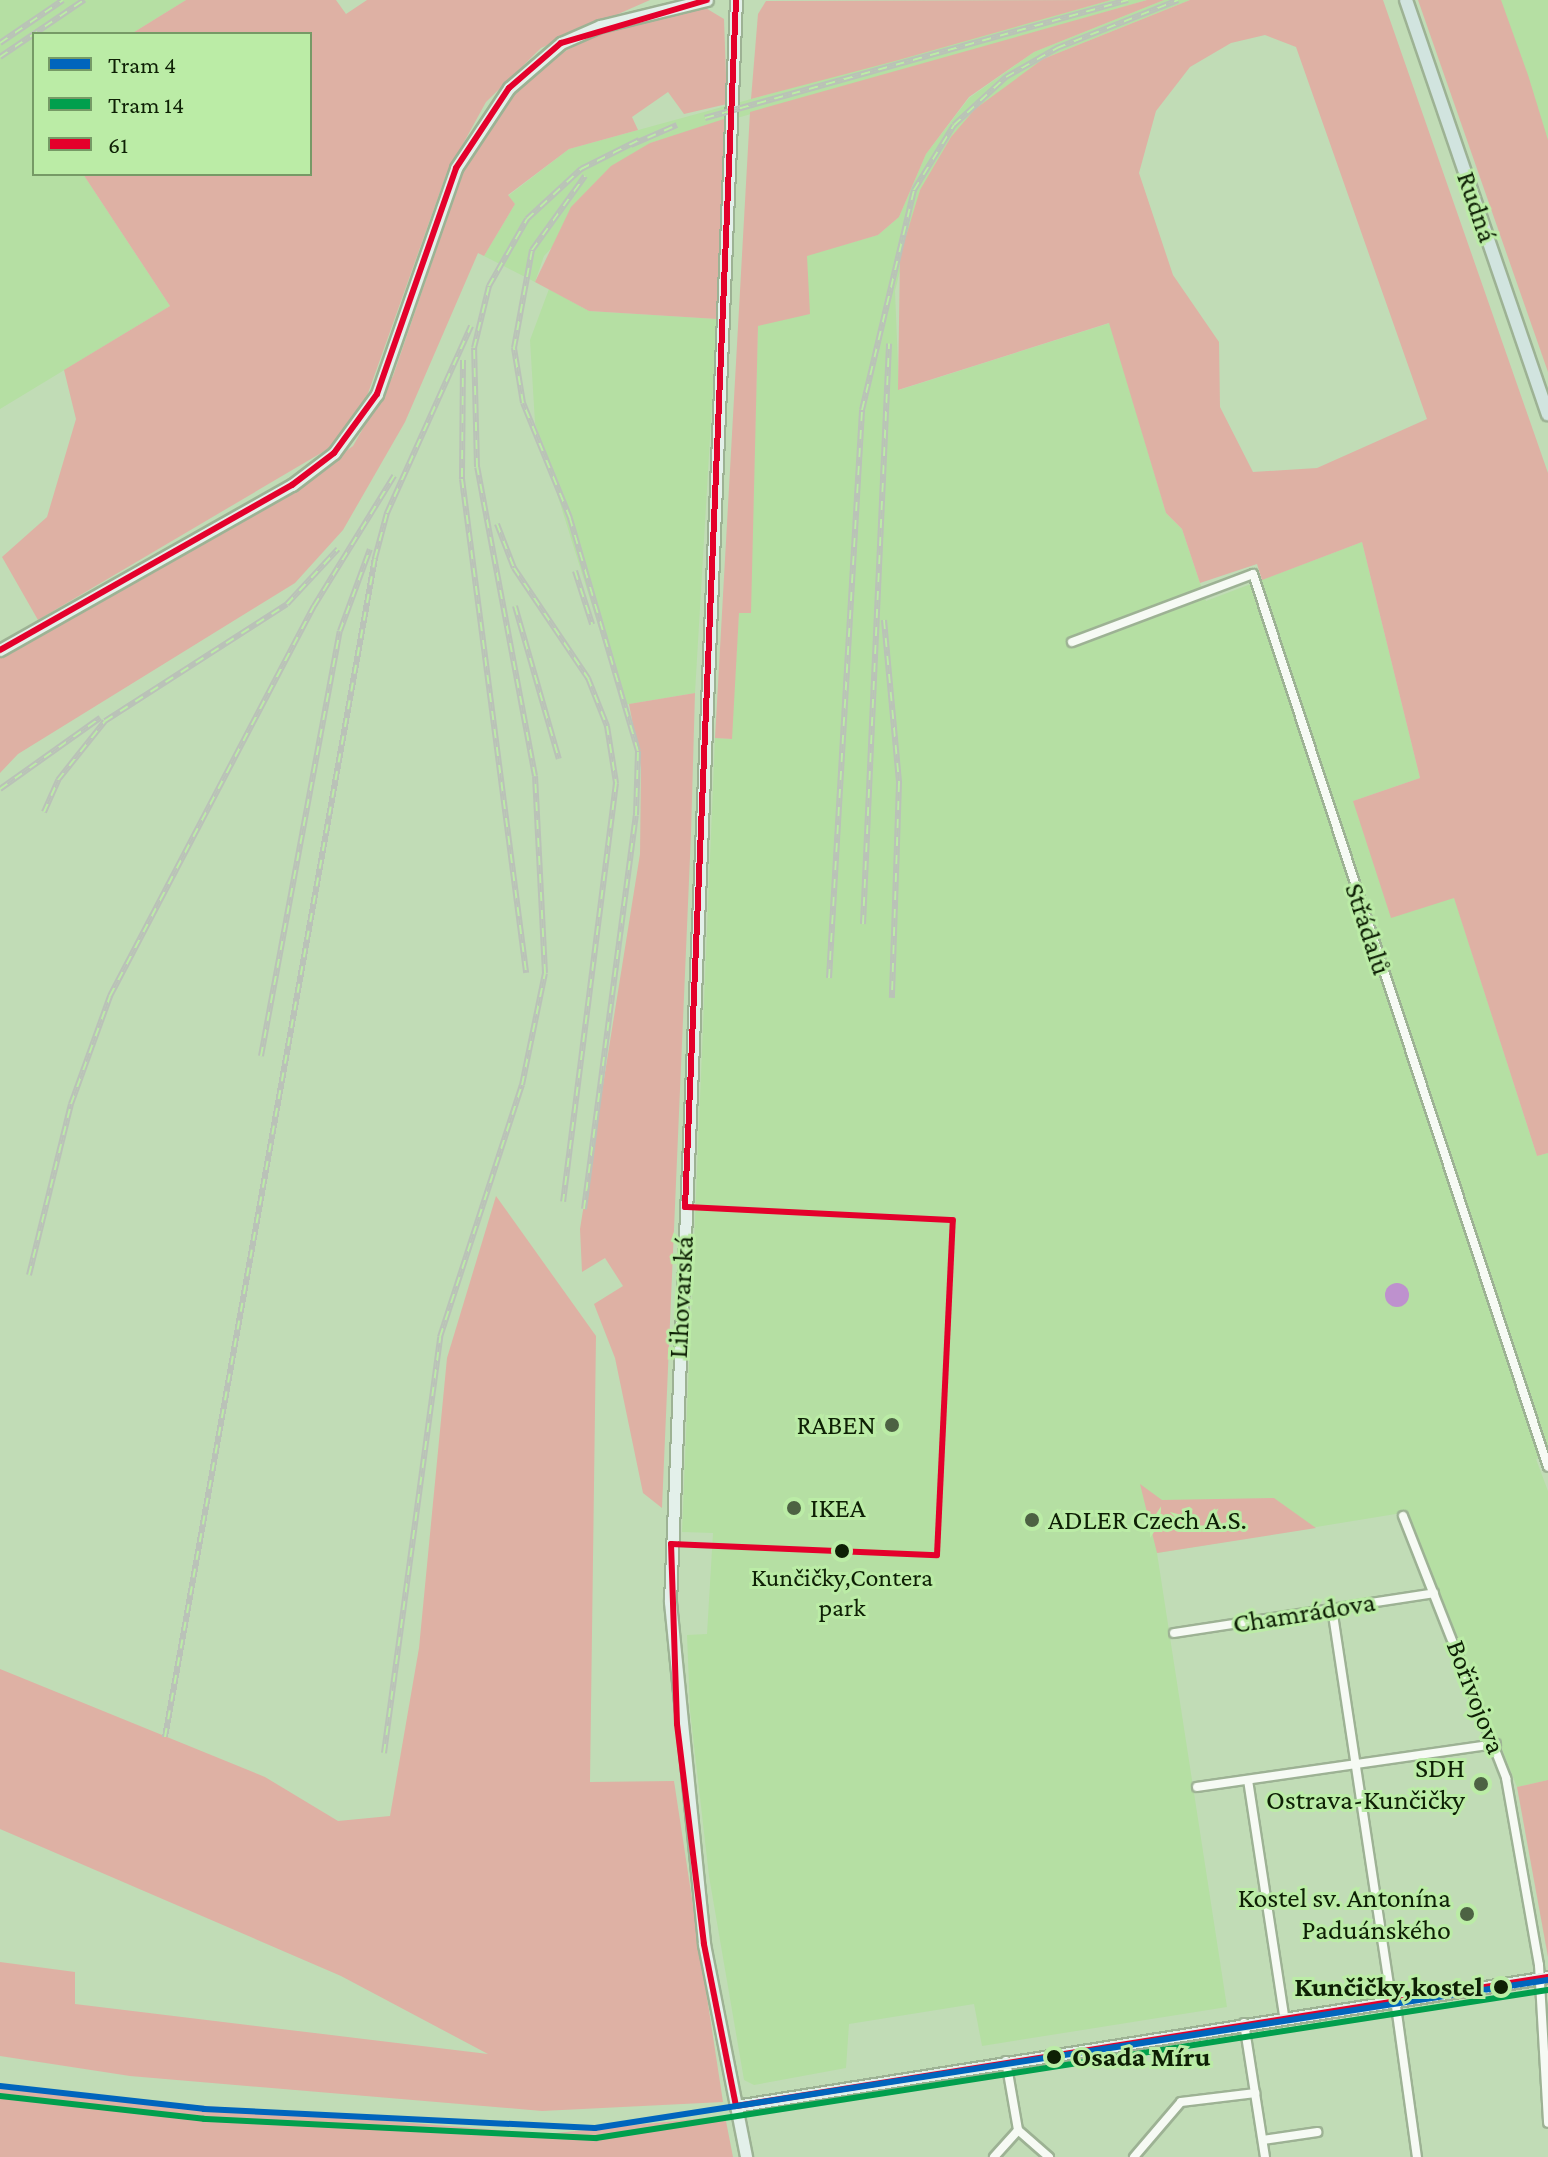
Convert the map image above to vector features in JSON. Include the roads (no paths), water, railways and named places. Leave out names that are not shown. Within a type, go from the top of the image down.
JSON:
[{"type":"main road","name":"Rudná","points":[[1406,0],[1548,414]]},
{"type":"street","points":[[0,650],[292,485],[334,453],[386,373],[456,168],[509,88],[561,43],[600,26],[707,0]]},
{"type":"street","name":"Lihovarská","points":[[736,0],[670,1573],[674,1691],[694,1860],[746,2157]]},
{"type":"street","name":"Střádalů","points":[[1072,642],[1253,574],[1548,1467]]},
{"type":"street","name":"Bořivojova","points":[[1403,1516],[1496,1744],[1544,1978],[1548,2123]]},
{"type":"street","name":"Chamrádova","points":[[1174,1633],[1434,1593]]},
{"type":"street","points":[[1332,1608],[1417,2157]]},
{"type":"street","points":[[1197,1787],[1496,1744]]},
{"type":"street","points":[[1248,1780],[1284,2015]]},
{"type":"street","points":[[736,2106],[1244,2020],[1544,1978]]},
{"type":"street","points":[[1244,2020],[1265,2157]]},
{"type":"street","points":[[1006,2061],[1018,2130],[1049,2157]]},
{"type":"street","points":[[1134,2157],[1181,2102],[1255,2093]]},
{"type":"street","points":[[994,2157],[1018,2130]]},
{"type":"street","points":[[1263,2140],[1317,2132]]},
{"type":"railway","points":[[0,43],[63,0]]},
{"type":"railway","points":[[37,32],[84,0]]},
{"type":"railway","points":[[705,118],[1128,0]]},
{"type":"railway","points":[[829,978],[862,410],[914,190],[954,125],[1006,77],[1057,48],[1178,0]]},
{"type":"railway","points":[[0,57],[32,35]]},
{"type":"railway","points":[[631,145],[677,125]]},
{"type":"railway","points":[[384,1753],[440,1337],[522,1085],[545,973],[535,776],[477,467],[474,348],[489,286],[527,219],[581,169],[639,140]]},
{"type":"railway","points":[[584,1209],[636,815],[638,751],[570,518],[523,403],[514,348],[532,250],[585,176]]},
{"type":"railway","points":[[165,1737],[375,558],[387,513],[471,326]]},
{"type":"railway","points":[[863,924],[889,344]]},
{"type":"railway","points":[[463,360],[462,479],[526,973]]},
{"type":"railway","points":[[29,1275],[71,1104],[110,996],[314,606],[394,476]]},
{"type":"railway","points":[[497,524],[514,568],[588,678],[607,726],[616,783],[563,1202]]},
{"type":"railway","points":[[44,812],[58,780],[105,721],[287,604],[338,549]]},
{"type":"railway","points":[[261,1056],[340,631],[370,549]]},
{"type":"railway","points":[[575,571],[592,624]]},
{"type":"railway","points":[[515,606],[559,759]]},
{"type":"railway","points":[[884,620],[899,783],[892,998]]},
{"type":"railway","points":[[0,789],[100,718]]},
{"type":"tram line","name":"4","points":[[0,2086],[204,2109],[595,2128],[1548,1980]]},
{"type":"tram line","name":"14","points":[[0,2096],[204,2119],[596,2138],[1548,1990]]},
{"type":"place","name":"RABEN","points":[[892,1425]]},
{"type":"place","name":"IKEA","points":[[794,1508]]},
{"type":"place","name":"ADLER Czech A.S.","points":[[1032,1520]]},
{"type":"place","name":"Kunčičky,Contera park","points":[[842,1551]]},
{"type":"place","name":"SDH Ostrava-Kunčičky","points":[[1481,1784]]},
{"type":"place","name":"Kostel sv. Antonína Paduánského","points":[[1467,1914]]},
{"type":"place","name":"Kunčičky,kostel","points":[[1501,1987]]},
{"type":"place","name":"Osada Míru","points":[[1054,2057]]}]
